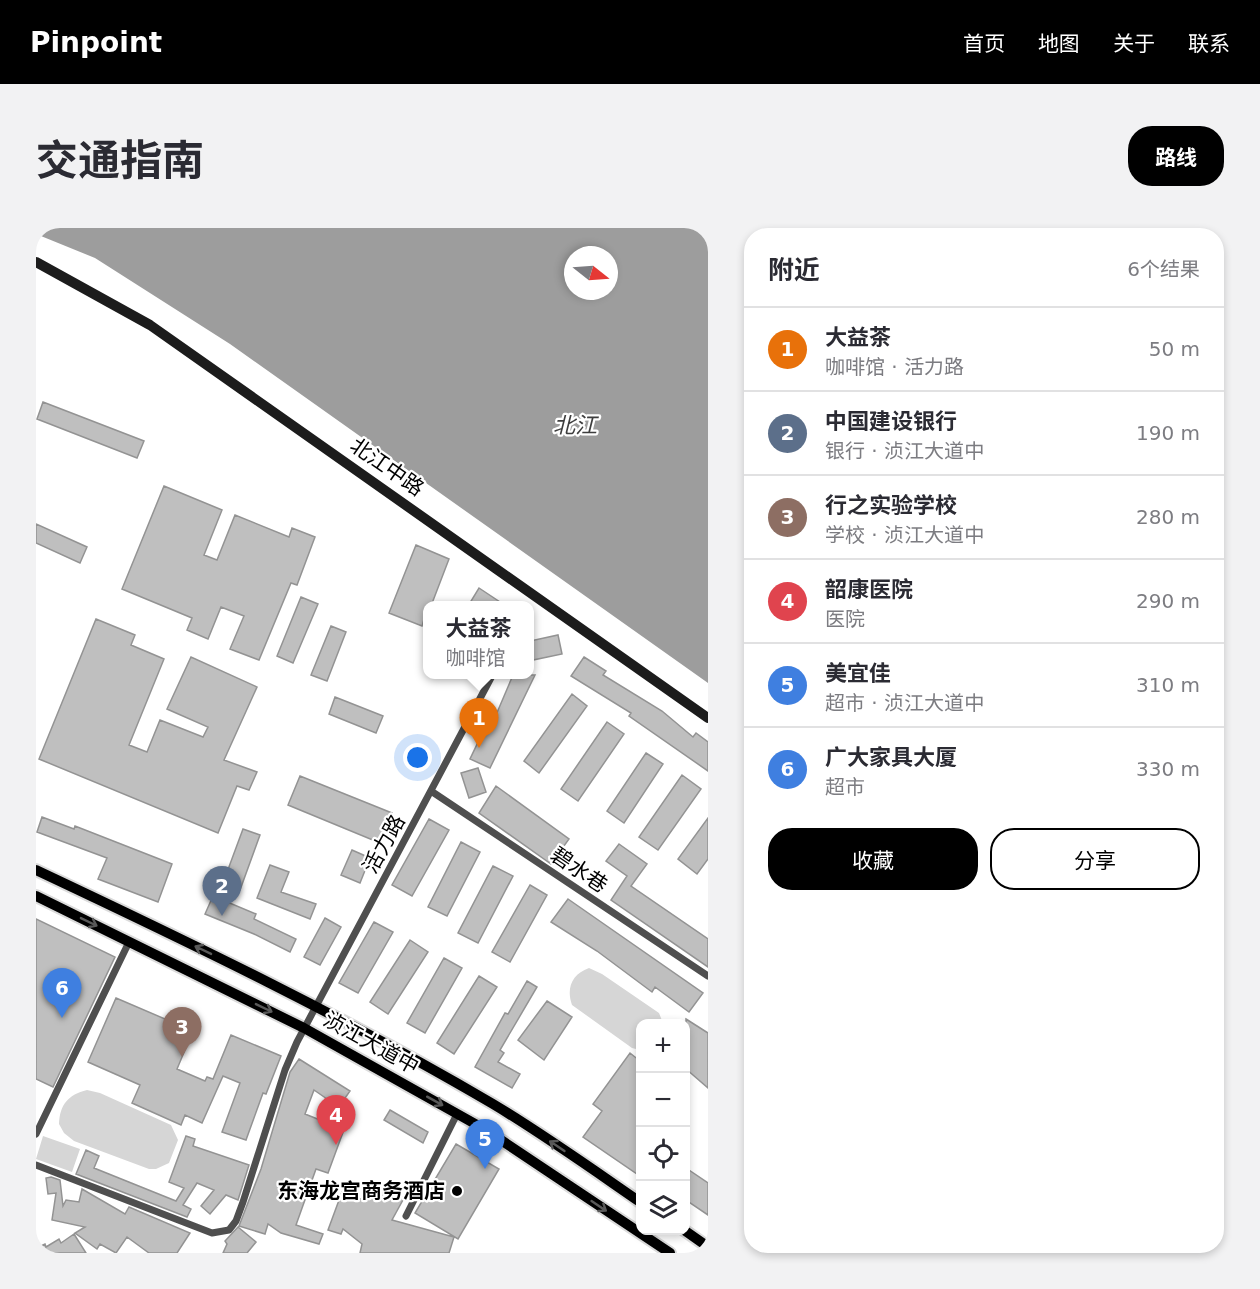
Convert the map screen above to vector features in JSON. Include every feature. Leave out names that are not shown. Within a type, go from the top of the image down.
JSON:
[{"type":"main road","name":"浈江大道中","points":[[36,870],[315,1005],[494,1105],[636,1199]]},
{"type":"main road","name":"浈江大道中","points":[[36,897],[304,1028],[486,1130],[670,1253]]},
{"type":"main road","points":[[690,1234],[708,1247]]},
{"type":"street","name":"北江中路","points":[[36,262],[150,325],[708,717]]},
{"type":"street","points":[[532,601],[535,595]]},
{"type":"street","name":"活力路","points":[[36,1164],[212,1233],[229,1230],[236,1221],[285,1070],[304,1028],[491,679]]},
{"type":"street","name":"碧水巷","points":[[431,791],[708,976]]},
{"type":"street","points":[[36,1134],[129,942]]},
{"type":"street","points":[[406,1216],[457,1114]]},
{"type":"shaded area","points":[[589,968],[602,974],[659,1013],[661,1019],[636,1019],[636,1049],[572,1005],[570,987],[578,974]]},
{"type":"shaded area","points":[[87,1090],[100,1093],[171,1125],[178,1140],[169,1163],[156,1169],[149,1169],[74,1141],[64,1133],[59,1124],[63,1106],[70,1098]]},
{"type":"shaded area","points":[[43,1136],[80,1149],[72,1172],[36,1159]]},
{"type":"water","name":"北江","points":[[36,228],[708,228],[708,683],[230,344],[95,258],[36,234]]},
{"type":"building","points":[[43,402],[144,441],[137,458],[37,419]]},
{"type":"building","points":[[164,486],[222,510],[204,555],[217,560],[235,515],[289,537],[292,528],[315,537],[297,585],[291,583],[259,660],[230,649],[244,616],[221,607],[208,639],[187,630],[192,618],[122,589]]},
{"type":"building","points":[[36,524],[87,547],[80,563],[36,543]]},
{"type":"building","points":[[416,545],[449,559],[433,601],[423,601],[422,626],[389,613]]},
{"type":"building","points":[[479,588],[498,601],[471,601]]},
{"type":"building","points":[[301,597],[318,604],[293,663],[277,656]]},
{"type":"building","points":[[96,619],[135,635],[131,645],[164,659],[129,745],[147,752],[160,720],[203,737],[208,727],[167,709],[191,657],[257,687],[224,760],[257,772],[249,790],[237,786],[218,833],[39,759]]},
{"type":"building","points":[[331,626],[346,632],[327,681],[311,675]]},
{"type":"building","points":[[558,635],[562,654],[534,660],[534,640]]},
{"type":"building","points":[[584,657],[606,671],[603,675],[662,711],[693,737],[696,733],[708,742],[708,771],[629,716],[631,713],[571,676]]},
{"type":"building","points":[[511,679],[533,679],[490,768],[470,759],[492,713],[496,715]]},
{"type":"building","points":[[572,694],[587,706],[539,773],[524,761]]},
{"type":"building","points":[[335,697],[383,716],[376,733],[329,714]]},
{"type":"building","points":[[607,722],[624,734],[578,801],[561,789]]},
{"type":"building","points":[[646,753],[663,764],[624,823],[607,811]]},
{"type":"building","points":[[478,768],[486,792],[469,798],[461,773]]},
{"type":"building","points":[[682,775],[701,789],[658,850],[639,837]]},
{"type":"building","points":[[300,776],[392,813],[380,843],[288,805]]},
{"type":"building","points":[[496,786],[569,839],[551,864],[479,813]]},
{"type":"building","points":[[42,817],[74,829],[75,826],[172,864],[158,902],[98,879],[107,858],[37,832]]},
{"type":"building","points":[[708,818],[708,859],[697,874],[678,859]]},
{"type":"building","points":[[429,819],[449,830],[412,896],[392,885]]},
{"type":"building","points":[[243,829],[260,835],[240,890],[223,883]]},
{"type":"building","points":[[461,842],[480,852],[447,916],[428,907]]},
{"type":"building","points":[[619,844],[647,864],[631,886],[708,939],[708,967],[611,900],[627,876],[606,861]]},
{"type":"building","points":[[352,850],[370,858],[360,883],[341,875]]},
{"type":"building","points":[[270,865],[289,872],[281,892],[316,904],[310,919],[257,898]]},
{"type":"building","points":[[493,866],[513,876],[478,943],[458,933]]},
{"type":"building","points":[[530,885],[547,895],[510,962],[492,952]]},
{"type":"building","points":[[213,896],[256,914],[254,919],[296,939],[290,952],[205,914]]},
{"type":"building","points":[[568,899],[703,993],[689,1012],[655,987],[652,992],[597,951],[551,922]]},
{"type":"building","points":[[325,918],[341,927],[320,965],[304,957]]},
{"type":"building","points":[[36,919],[115,957],[53,1087],[36,1079]]},
{"type":"building","points":[[374,922],[393,932],[358,993],[339,983]]},
{"type":"building","points":[[410,940],[428,952],[388,1014],[370,1002]]},
{"type":"building","points":[[444,958],[462,968],[425,1033],[407,1023]]},
{"type":"building","points":[[479,976],[497,987],[454,1054],[437,1043]]},
{"type":"building","points":[[527,981],[537,987],[500,1050],[504,1053],[498,1062],[520,1074],[512,1088],[475,1067],[505,1013],[508,1014]]},
{"type":"building","points":[[116,998],[193,1031],[177,1069],[205,1081],[207,1077],[213,1079],[231,1035],[281,1056],[266,1094],[263,1093],[246,1140],[222,1132],[240,1083],[223,1076],[202,1123],[185,1115],[181,1125],[132,1103],[140,1085],[88,1062]]},
{"type":"building","points":[[547,1001],[572,1017],[544,1060],[518,1040]]},
{"type":"building","points":[[690,1022],[708,1033],[708,1088],[690,1072]]},
{"type":"building","points":[[630,1053],[636,1058],[636,1173],[583,1137],[602,1111],[593,1104]]},
{"type":"building","points":[[299,1059],[350,1091],[336,1111],[349,1116],[328,1173],[316,1169],[296,1225],[323,1234],[319,1244],[281,1233],[268,1224],[265,1234],[239,1226],[261,1169],[290,1072]],"holes":[[[314,1090],[327,1099],[320,1120],[305,1114]]]},
{"type":"building","points":[[390,1110],[428,1132],[423,1143],[384,1120]]},
{"type":"building","points":[[186,1136],[195,1139],[193,1146],[249,1165],[238,1200],[226,1195],[210,1214],[201,1206],[214,1190],[197,1183],[183,1205],[191,1209],[187,1217],[76,1174],[86,1150],[99,1156],[94,1168],[176,1201],[184,1188],[169,1182]]},
{"type":"building","name":"东海龙宫商务酒店","points":[[456,1144],[499,1169],[458,1239],[415,1213]]},
{"type":"building","points":[[690,1171],[708,1183],[708,1215],[690,1203]]},
{"type":"building","points":[[46,1178],[60,1180],[63,1206],[66,1200],[79,1202],[82,1189],[125,1214],[129,1207],[190,1233],[177,1253],[149,1253],[127,1237],[116,1253],[100,1244],[97,1249],[75,1233],[85,1227],[52,1220],[56,1193],[48,1194]]},
{"type":"building","points":[[376,1182],[404,1198],[392,1220],[454,1237],[449,1253],[360,1253],[362,1244],[343,1229],[341,1234],[328,1230],[342,1192],[366,1201]]},
{"type":"building","points":[[238,1227],[256,1242],[247,1253],[223,1253],[227,1244],[225,1241]]},
{"type":"building","points":[[74,1234],[86,1253],[36,1253],[36,1248],[45,1244],[46,1247],[59,1239],[61,1243]]},
{"type":"place","name":"大益茶","points":[[479,748]]},
{"type":"place","name":"中国建设银行","points":[[222,916]]},
{"type":"place","name":"广大家具大厦","points":[[62,1018]]},
{"type":"place","name":"行之实验学校","points":[[182,1057]]},
{"type":"place","name":"韶康医院","points":[[336,1145]]},
{"type":"place","name":"美宜佳","points":[[485,1169]]},
{"type":"place","name":"东海龙宫商务酒店","points":[[457,1191]]}]
